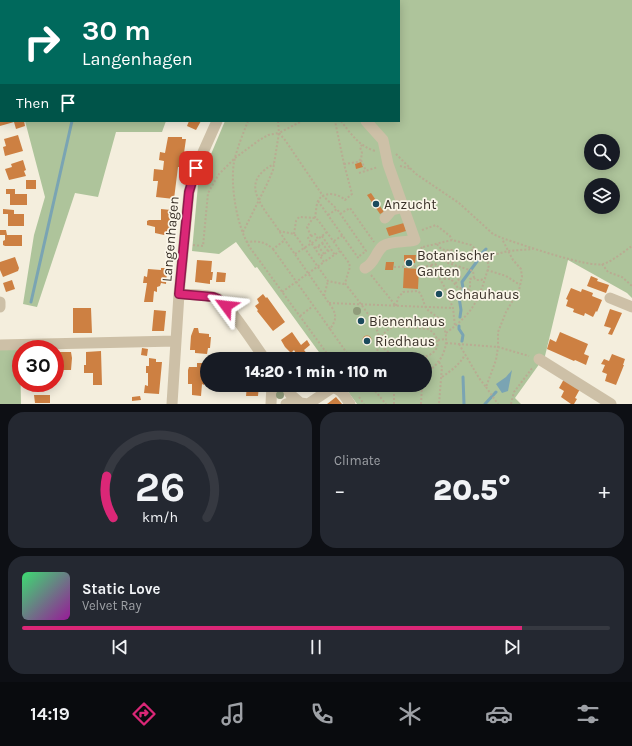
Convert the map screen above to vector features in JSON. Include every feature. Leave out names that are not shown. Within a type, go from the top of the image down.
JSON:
[{"type":"street","name":"Langenhagen","points":[[172,404],[179,294],[189,192],[192,180],[217,122]]},
{"type":"street","points":[[365,268],[374,262],[377,252],[389,243],[415,240],[388,164],[390,152],[383,140],[367,122]]},
{"type":"street","points":[[385,218],[392,210],[404,207]]},
{"type":"street","points":[[179,294],[208,296],[218,299],[226,306],[261,352]]},
{"type":"street","points":[[610,298],[632,307]]},
{"type":"street","points":[[0,302],[0,307]]},
{"type":"street","points":[[0,345],[176,341]]},
{"type":"street","points":[[539,358],[611,404]]},
{"type":"street","points":[[286,404],[299,402],[308,404],[329,389],[336,388],[340,390],[350,404]]},
{"type":"street","points":[[271,404],[272,392]]},
{"type":"street","points":[[289,392],[299,402]]},
{"type":"path","points":[[248,122],[234,164],[234,194],[242,233],[246,242],[326,352]]},
{"type":"path","points":[[242,233],[268,182],[274,164],[279,133],[278,122]]},
{"type":"path","points":[[184,244],[204,246],[208,193],[219,174],[235,158],[258,141],[268,135],[279,133],[300,122]]},
{"type":"path","points":[[324,262],[308,238],[311,236],[307,227],[314,218],[318,201],[323,196],[331,194],[337,195],[345,200],[352,194],[335,122]]},
{"type":"path","points":[[342,122],[352,135],[367,149],[377,152],[390,152],[416,174],[459,203],[494,234],[502,238],[596,265],[608,262],[632,246]]},
{"type":"path","points":[[279,133],[323,196],[337,209],[366,251]]},
{"type":"path","points":[[362,145],[360,147],[362,153],[361,159],[366,171]]},
{"type":"path","points":[[344,164],[358,163],[361,159]]},
{"type":"path","points":[[274,164],[265,169],[259,175],[255,184],[255,192],[258,201],[335,314],[335,322],[330,330]]},
{"type":"path","points":[[360,168],[360,172],[378,167]]},
{"type":"path","points":[[318,201],[365,268],[396,306]]},
{"type":"path","points":[[340,214],[350,208],[375,244]]},
{"type":"path","points":[[328,215],[337,209]]},
{"type":"path","points":[[294,234],[296,221],[299,217],[314,218],[318,220],[350,267],[345,283]]},
{"type":"path","points":[[413,232],[424,230],[436,225],[450,236],[452,240]]},
{"type":"path","points":[[279,231],[294,234],[328,280],[343,284],[345,283]]},
{"type":"path","points":[[295,254],[327,232]]},
{"type":"path","points":[[311,236],[314,234],[330,258]]},
{"type":"path","points":[[334,242],[342,235]]},
{"type":"path","points":[[322,236],[335,255]]},
{"type":"path","points":[[487,388],[498,347],[498,332],[520,285],[522,277],[521,269],[508,251],[502,238]]},
{"type":"path","points":[[273,250],[286,240]]},
{"type":"path","points":[[446,333],[455,326],[467,315],[473,308],[489,265],[484,257],[471,245],[452,240],[422,248],[441,281],[453,308],[455,326]]},
{"type":"path","points":[[315,248],[325,241]]},
{"type":"path","points":[[246,242],[264,242],[273,250],[346,352]]},
{"type":"path","points":[[437,244],[439,248],[446,251],[452,250],[458,255],[468,254],[474,248]]},
{"type":"path","points":[[320,245],[326,253]]},
{"type":"path","points":[[358,257],[371,248]]},
{"type":"path","points":[[484,257],[508,251],[534,248]]},
{"type":"path","points":[[321,256],[331,249]]},
{"type":"path","points":[[282,292],[340,251]]},
{"type":"path","points":[[446,251],[453,265]]},
{"type":"path","points":[[426,255],[434,254],[453,265],[472,271],[474,278]]},
{"type":"path","points":[[394,268],[435,264],[446,272]]},
{"type":"path","points":[[602,264],[608,272],[622,277],[632,286]]},
{"type":"path","points":[[441,281],[444,279],[446,272],[453,265]]},
{"type":"path","points":[[450,268],[460,276],[455,284]]},
{"type":"path","points":[[487,270],[506,276],[520,285]]},
{"type":"path","points":[[474,278],[476,280],[485,278]]},
{"type":"path","points":[[469,291],[470,279],[474,278]]},
{"type":"path","points":[[444,279],[451,280],[458,288],[469,291],[478,298]]},
{"type":"path","points":[[324,296],[328,280]]},
{"type":"path","points":[[345,283],[374,322],[380,340],[388,352]]},
{"type":"path","points":[[396,306],[398,298],[403,292],[418,292],[421,294],[426,308],[439,318],[446,333],[446,343],[444,354],[432,369]]},
{"type":"path","points":[[328,303],[453,308]]},
{"type":"path","points":[[300,316],[313,306]]},
{"type":"path","points":[[376,352],[384,332],[395,326],[428,328],[438,340],[438,346],[435,352],[432,354]]},
{"type":"path","points":[[438,340],[446,339]]},
{"type":"path","points":[[446,343],[498,347],[539,358],[514,392],[511,404]]},
{"type":"path","points":[[460,344],[482,383],[498,404]]},
{"type":"path","points":[[441,377],[453,370],[465,355]]},
{"type":"path","points":[[439,362],[442,367],[439,404]]},
{"type":"path","points":[[376,392],[386,404]]},
{"type":"path","points":[[394,392],[394,404]]},
{"type":"path","points":[[422,392],[422,404]]},
{"type":"green space","points":[[400,0],[632,0],[632,298],[627,293],[568,260],[545,356],[515,398],[521,404],[357,404],[348,392],[432,392],[432,352],[319,352],[257,267],[255,268],[236,242],[219,254],[192,251],[198,185],[225,122],[400,122]]},
{"type":"green space","points":[[25,122],[166,122],[162,132],[116,132],[98,197],[75,193],[37,307],[23,304],[34,235],[45,197]]},
{"type":"green space","points":[[0,347],[12,347],[12,392],[21,392],[21,404],[0,404]]},
{"type":"water","points":[[512,370],[508,391],[502,393],[496,384],[506,377]]},
{"type":"building","points":[[0,122],[14,122],[0,126]]},
{"type":"building","points":[[14,122],[24,122],[25,126],[16,129]]},
{"type":"building","points":[[189,122],[200,122],[196,130],[187,126]]},
{"type":"building","points":[[18,135],[23,151],[5,156],[3,147],[6,146],[4,139]]},
{"type":"building","points":[[168,137],[182,137],[182,139],[186,139],[182,167],[178,167],[174,199],[156,197],[158,181],[153,181],[154,169],[163,170],[164,161],[159,160],[160,152],[165,153]]},
{"type":"building","points":[[23,160],[26,176],[9,180],[5,169],[12,167],[11,164]]},
{"type":"building","points":[[361,162],[363,167],[356,169],[355,164]]},
{"type":"building","points":[[26,180],[36,180],[36,189],[26,189]]},
{"type":"building","points":[[6,189],[15,189],[15,194],[27,194],[27,205],[10,205],[10,194],[6,194]]},
{"type":"building","name":"Anzucht","points":[[371,193],[384,212],[380,214],[367,195]]},
{"type":"building","points":[[3,209],[14,210],[14,214],[24,214],[24,226],[8,226],[8,214],[3,214]]},
{"type":"building","points":[[161,209],[171,210],[170,221],[172,221],[171,225],[174,225],[173,228],[171,228],[171,235],[155,233],[155,227],[147,225],[147,221],[149,220],[161,220]]},
{"type":"building","points":[[404,223],[406,231],[389,236],[386,228]]},
{"type":"building","points":[[0,230],[6,230],[7,235],[22,235],[22,246],[3,245],[5,235],[0,235]]},
{"type":"building","points":[[404,255],[416,255],[415,263],[404,263]]},
{"type":"building","points":[[15,257],[19,268],[18,271],[3,277],[0,270],[0,262]]},
{"type":"building","points":[[197,260],[212,261],[211,272],[213,272],[210,284],[195,282]]},
{"type":"building","points":[[386,262],[394,262],[393,270],[385,270]]},
{"type":"building","points":[[161,268],[166,268],[167,270],[166,284],[161,283],[160,286],[157,287],[157,292],[154,291],[153,302],[144,302],[147,283],[143,283],[144,276],[147,277],[148,269],[161,270]]},
{"type":"building","points":[[404,268],[419,269],[418,289],[403,288]]},
{"type":"building","points":[[217,272],[226,273],[225,282],[216,282]]},
{"type":"building","points":[[591,276],[598,279],[597,281],[609,285],[606,293],[587,286]]},
{"type":"building","points":[[12,280],[15,289],[6,292],[3,283]]},
{"type":"building","points":[[571,288],[581,292],[582,289],[593,293],[592,296],[602,300],[593,317],[585,313],[584,316],[573,312],[574,309],[566,306],[568,300],[566,299]]},
{"type":"building","points":[[263,294],[266,298],[267,297],[285,322],[273,331],[257,311],[258,310],[255,306],[259,303],[257,299]]},
{"type":"building","points":[[73,308],[91,308],[92,333],[73,333]]},
{"type":"building","points":[[610,309],[622,313],[612,335],[608,334],[611,328],[604,326]]},
{"type":"building","points":[[154,310],[166,311],[164,331],[152,331]]},
{"type":"building","name":"Bienenhaus","points":[[362,318],[364,323],[360,325],[357,320]]},
{"type":"building","points":[[194,328],[198,328],[199,333],[209,334],[209,337],[211,337],[210,348],[208,348],[207,352],[195,353],[195,350],[190,350],[191,336]]},
{"type":"building","points":[[292,332],[301,345],[307,340],[310,345],[304,350],[306,352],[295,352],[294,350],[290,352],[281,340]]},
{"type":"building","points":[[560,332],[588,344],[584,354],[589,356],[586,365],[547,349],[550,339],[556,342]]},
{"type":"building","name":"Riedhaus","points":[[365,336],[369,336],[371,340],[369,344],[365,344],[363,342],[363,338]]},
{"type":"building","points":[[142,348],[148,349],[147,356],[141,355]]},
{"type":"building","points":[[101,351],[102,385],[93,385],[93,373],[84,373],[84,365],[86,365],[86,352]]},
{"type":"building","points":[[64,352],[71,352],[71,370],[64,370]]},
{"type":"building","points":[[612,354],[625,359],[616,385],[605,381],[607,374],[602,372],[605,365],[601,364],[604,359],[609,361]]},
{"type":"building","points":[[149,358],[156,359],[156,362],[162,362],[159,394],[144,393],[145,385],[148,386],[148,373],[146,373],[146,366],[149,366]]},
{"type":"building","points":[[197,363],[200,363],[201,396],[192,395],[192,384],[188,384],[189,367],[197,367]]},
{"type":"building","points":[[564,379],[580,389],[575,398],[577,399],[574,404],[571,404],[561,397],[564,391],[559,388]]},
{"type":"building","points":[[246,392],[258,392],[258,396],[246,396]]},
{"type":"building","points":[[34,395],[50,395],[50,403],[35,403]]},
{"type":"building","points":[[140,396],[141,400],[132,401],[132,397]]},
{"type":"building","points":[[336,397],[342,404],[327,404]]},
{"type":"waterway","points":[[31,302],[72,122]]},
{"type":"waterway","points":[[463,288],[462,282],[480,255],[486,249]]},
{"type":"waterway","points":[[460,317],[461,310],[459,297],[463,294],[463,290]]},
{"type":"waterway","points":[[459,326],[459,329],[463,335],[462,341]]},
{"type":"waterway","points":[[463,377],[464,404]]},
{"type":"waterway","points":[[485,404],[496,392]]},
{"type":"place","name":"Anzucht","points":[[376,204]]},
{"type":"place","name":"Botanischer Garten","points":[[409,263]]},
{"type":"place","name":"Schauhaus","points":[[439,294]]},
{"type":"place","name":"Bienenhaus","points":[[361,321]]},
{"type":"place","name":"Riedhaus","points":[[367,341]]},
{"type":"route","points":[[196,168],[189,192],[179,294],[213,297],[218,299],[226,306]]}]
